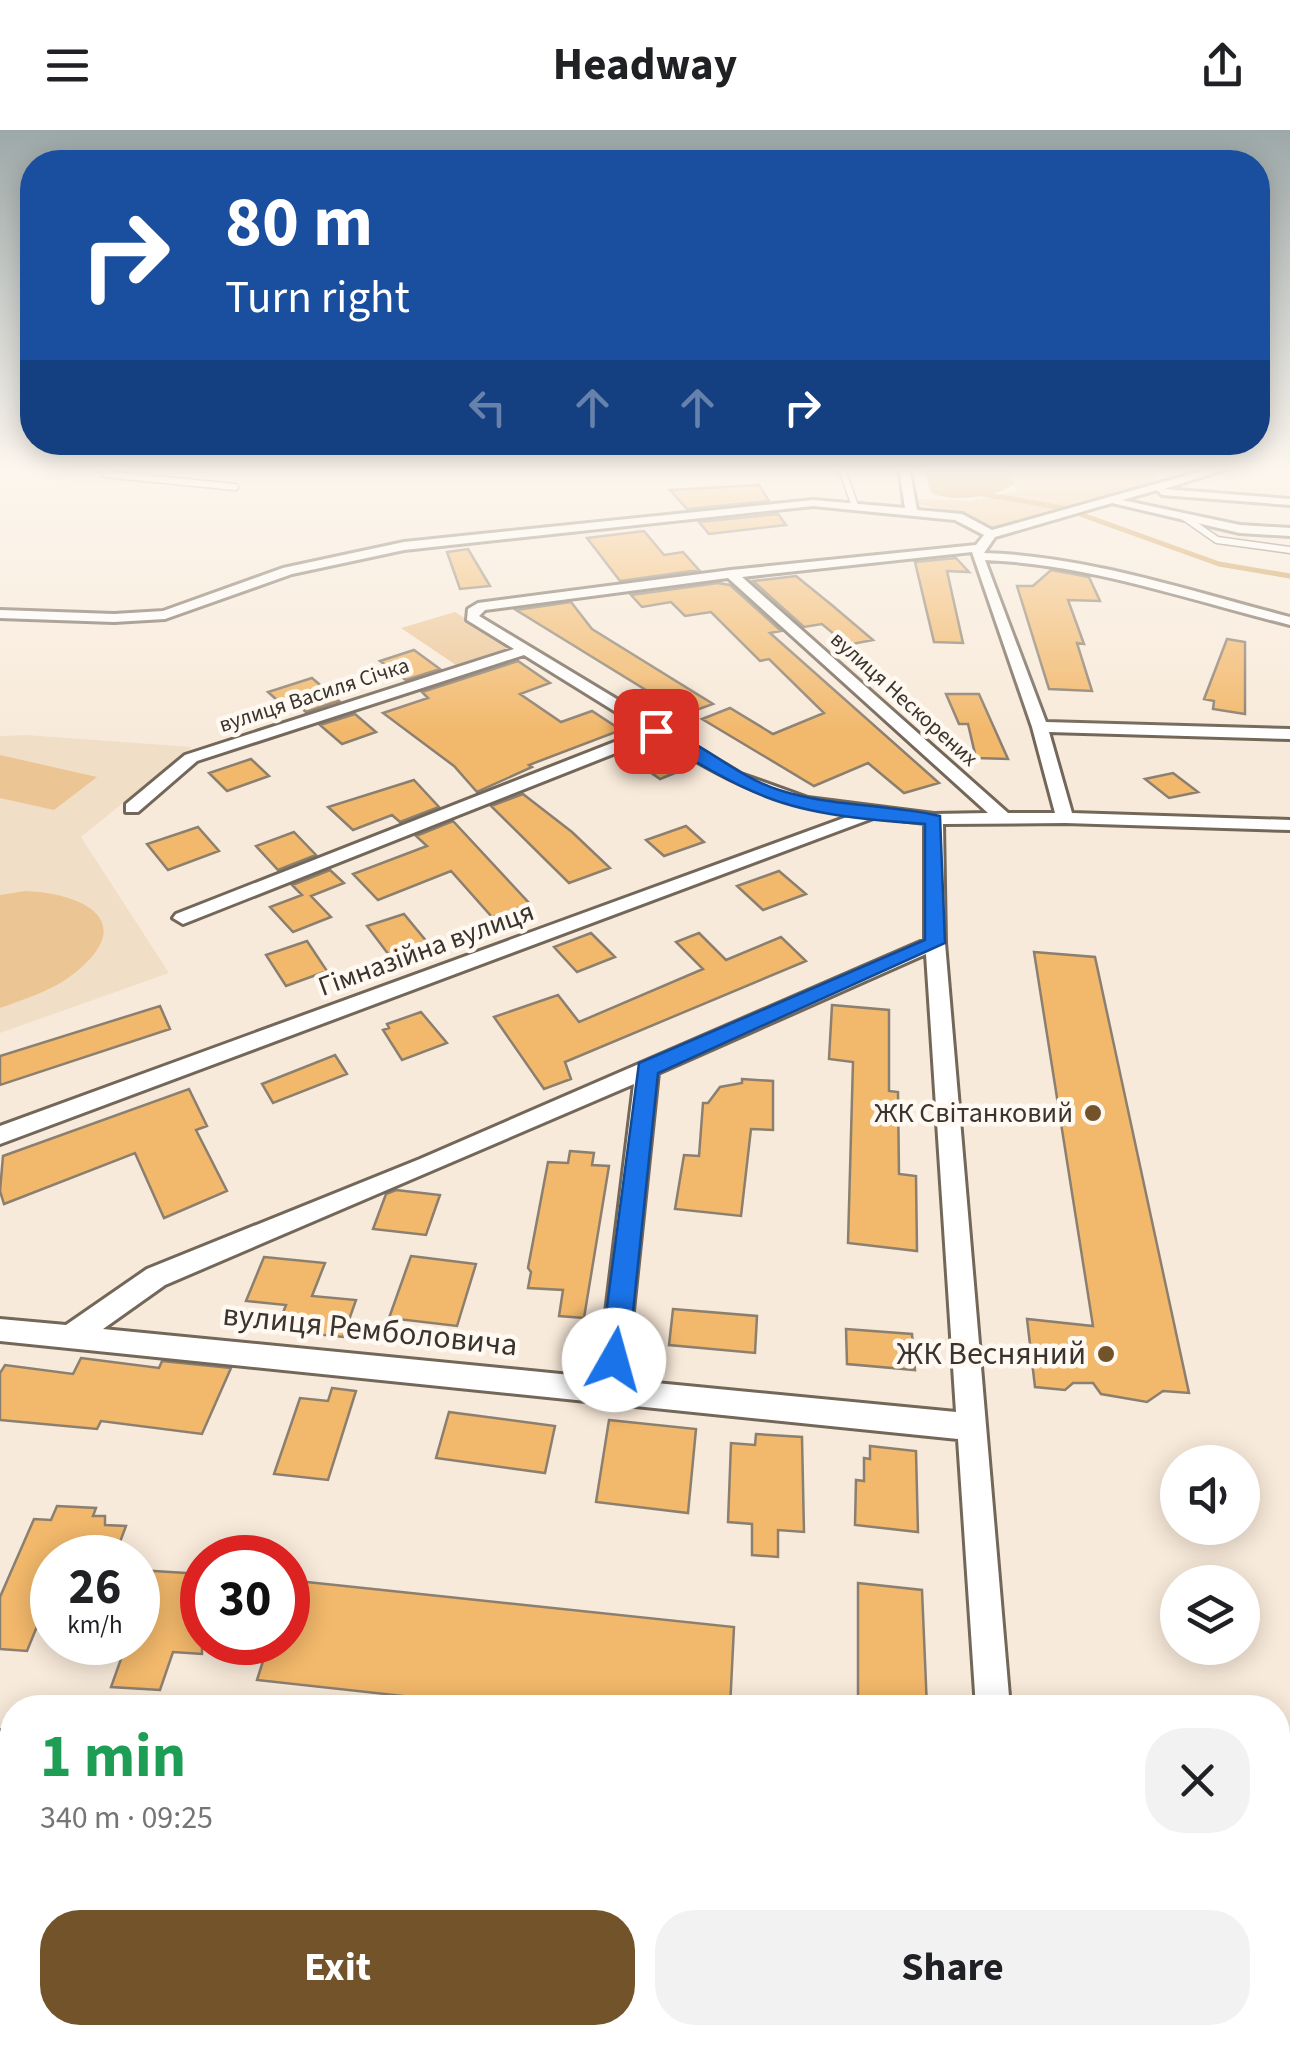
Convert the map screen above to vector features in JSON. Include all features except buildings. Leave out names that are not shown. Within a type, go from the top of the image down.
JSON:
[{"type":"street","points":[[0,614],[114,618],[165,614],[206,603],[288,571],[356,556]]},
{"type":"street","points":[[929,556],[731,574],[483,606],[474,608],[472,617],[735,778],[776,795],[870,814],[934,820],[1002,817],[1290,825]]},
{"type":"street","points":[[980,556],[1040,727],[1064,818]]},
{"type":"street","points":[[1016,556],[1074,566],[1290,621]]},
{"type":"street","name":"вулиця Нескорених","points":[[731,574],[1002,817]]},
{"type":"street","name":"вулиця Василя Січка","points":[[132,808],[191,758],[525,650]]},
{"type":"street","points":[[1040,727],[1290,734]]},
{"type":"street","points":[[183,918],[656,731]]},
{"type":"street","name":"Гімназійна вулиця","points":[[0,1135],[870,814]]},
{"type":"street","points":[[934,820],[935,943],[992,1695]]},
{"type":"street","points":[[73,1335],[156,1276],[428,1165],[935,943]]},
{"type":"street","points":[[638,1394],[614,1360],[647,1068]]},
{"type":"street","name":"вулиця Ремболовича","points":[[0,1330],[971,1428]]},
{"type":"shaded area","points":[[455,612],[511,647],[456,665],[401,628]]},
{"type":"shaded area","points":[[0,736],[192,747],[81,837],[169,973],[0,1033]]},
{"type":"shaded area","points":[[0,755],[97,777],[54,810],[0,798]]},
{"type":"shaded area","points":[[25,891],[84,904],[103,926],[102,940],[92,956],[64,981],[0,1008],[0,895]]},
{"type":"waterway","points":[[1198,556],[1219,564],[1290,576]]},
{"type":"place","name":"ЖК Світанковий","points":[[1093,1113]]},
{"type":"place","name":"ЖК Весняний","points":[[1106,1354]]},
{"type":"route","points":[[614,1360],[647,1068],[935,943],[934,820],[870,814],[776,795],[735,778],[656,731]]}]
